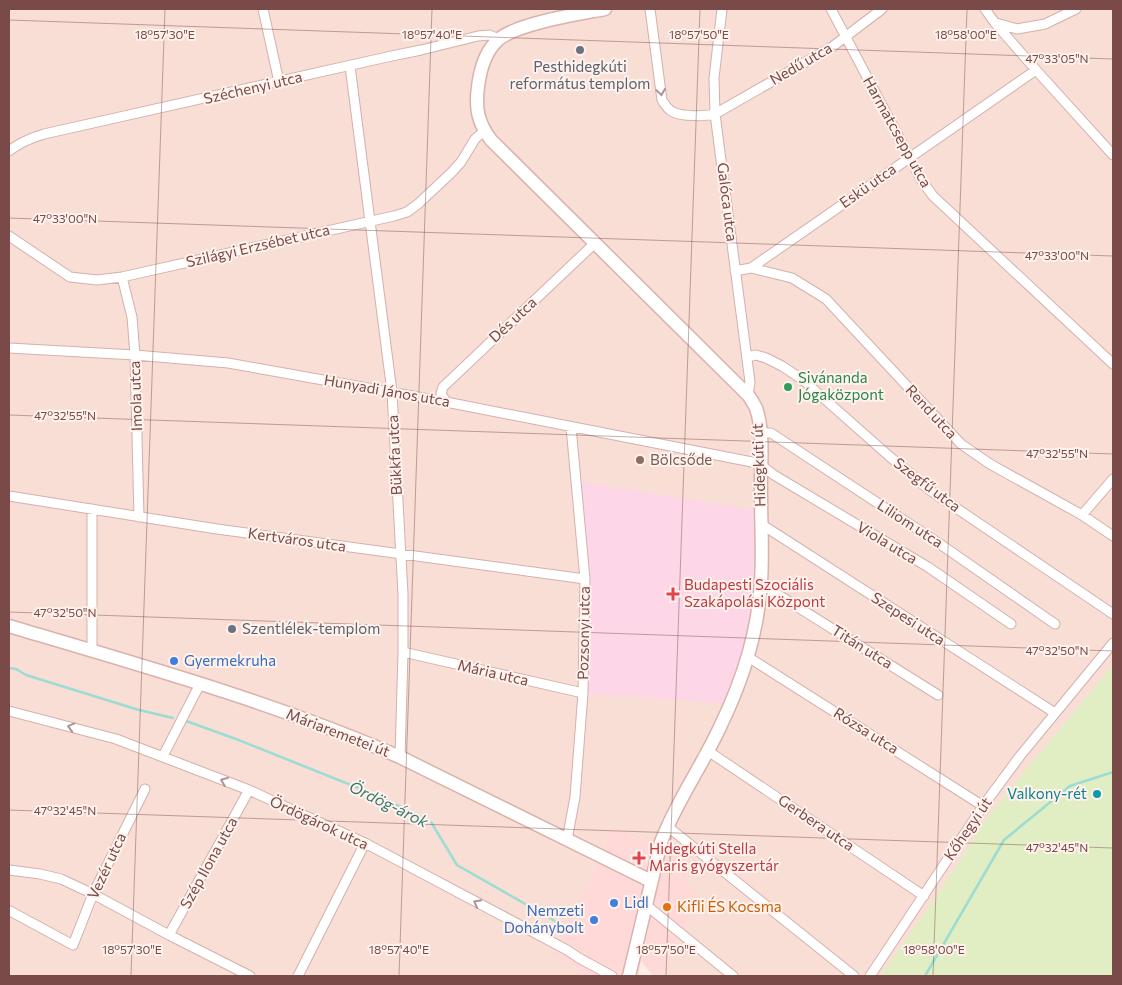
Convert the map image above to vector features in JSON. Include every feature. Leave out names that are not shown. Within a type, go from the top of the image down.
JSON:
[{"type":"main road","name":"Hidegkúti út","points":[[605,9],[530,25],[499,39],[486,56],[479,80],[477,104],[480,123],[491,140],[592,246],[646,292],[748,395],[755,407],[760,433],[761,465],[762,558],[755,632],[748,657],[720,728],[661,842],[629,976]]},
{"type":"main road","name":"Máriaremetei út","points":[[9,626],[200,684],[367,743],[400,757],[651,881]]},
{"type":"street","points":[[263,9],[279,82]]},
{"type":"street","points":[[650,9],[662,100],[666,107],[674,113],[715,114]]},
{"type":"street","name":"Galóca utca","points":[[722,9],[714,78],[715,114],[750,382],[748,395]]},
{"type":"street","name":"Harmatcsepp utca","points":[[831,9],[922,181],[933,196],[1113,364]]},
{"type":"street","name":"Nedű utca","points":[[715,114],[832,47],[882,9]]},
{"type":"street","points":[[985,9],[1036,70],[1113,155]]},
{"type":"street","points":[[995,23],[1016,29],[1045,24],[1076,9]]},
{"type":"street","name":"Széchenyi utca","points":[[9,151],[15,146],[44,134],[478,36],[489,35],[499,39]]},
{"type":"street","name":"Bükkfa utca","points":[[350,66],[392,392],[401,554],[403,652],[400,757]]},
{"type":"street","name":"Eskü utca","points":[[751,268],[1036,70]]},
{"type":"street","name":"Szilágyi Erzsébet utca","points":[[9,236],[70,277],[97,280],[122,277],[407,212],[452,172],[461,162],[475,139],[484,131]]},
{"type":"street","name":"Dés utca","points":[[446,402],[441,394],[443,387],[592,246]]},
{"type":"street","name":"Rend utca","points":[[735,271],[751,268],[792,278],[826,299],[961,444],[990,464],[1082,515],[1113,536]]},
{"type":"street","name":"Imola utca","points":[[122,277],[132,317],[135,355],[139,516]]},
{"type":"street","name":"Hunyadi János utca","points":[[9,348],[135,355],[228,363],[446,402],[740,459],[761,465]]},
{"type":"street","name":"Szegfű utca","points":[[747,357],[756,355],[766,358],[803,380],[888,456],[931,491],[1113,614]]},
{"type":"street","name":"Pozsonyi utca","points":[[567,840],[575,796],[583,693],[585,579],[571,427]]},
{"type":"street","name":"Liliom utca","points":[[760,433],[771,433],[940,544],[1055,624]]},
{"type":"street","name":"Viola utca","points":[[761,465],[774,475],[928,567],[1011,624]]},
{"type":"street","points":[[1082,515],[1113,479]]},
{"type":"street","name":"Kertváros utca","points":[[9,496],[218,529],[585,579]]},
{"type":"street","points":[[92,510],[92,651]]},
{"type":"street","name":"Szepesi utca","points":[[761,524],[1055,713]]},
{"type":"street","name":"Titán utca","points":[[761,584],[938,695]]},
{"type":"street","name":"Kőhegyi út","points":[[870,976],[983,806],[1020,756],[1113,643]]},
{"type":"street","name":"Mária utca","points":[[403,652],[583,693]]},
{"type":"street","name":"Rózsa utca","points":[[748,657],[983,806]]},
{"type":"street","points":[[163,756],[200,684]]},
{"type":"street","name":"Ördögárok utca","points":[[9,710],[116,739],[248,790],[365,843],[567,950],[612,976]]},
{"type":"street","name":"Gerbera utca","points":[[708,751],[924,896]]},
{"type":"street","name":"Vezér utca","points":[[10,911],[73,945],[93,894],[145,789]]},
{"type":"street","name":"Szép Ilona utca","points":[[169,935],[248,790]]},
{"type":"street","points":[[668,826],[854,976]]},
{"type":"street","points":[[298,976],[365,843]]},
{"type":"street","points":[[9,870],[61,879],[250,976]]},
{"type":"street","points":[[646,905],[733,976]]},
{"type":"shaded area","points":[[9,9],[1113,9],[1113,665],[992,811],[932,903],[880,976],[657,976],[665,967],[701,898],[684,886],[614,826],[599,863],[553,956],[580,970],[575,976],[9,976]]},
{"type":"shaded area","name":"Budapesti Szociális Szakápolási Központ","points":[[576,481],[761,511],[761,584],[730,704],[583,693]]},
{"type":"shaded area","points":[[613,826],[670,852],[686,868],[685,886],[701,898],[665,967],[657,976],[653,976],[641,961],[638,976],[575,976],[579,969],[552,956],[599,863]]},
{"type":"green space","points":[[1113,665],[1113,976],[880,976],[932,903],[992,811]]},
{"type":"waterway","name":"Ördög-árok","points":[[9,668],[139,710],[173,718]]},
{"type":"waterway","name":"Ördög-árok","points":[[186,721],[381,797],[431,822],[457,865],[564,926]]},
{"type":"waterway","points":[[925,976],[1004,840],[1070,786],[1113,772]]},
{"type":"place","name":"Pesthidegkúti református templom","points":[[580,50]]},
{"type":"place","name":"Sivánanda Jógaközpont","points":[[788,387]]},
{"type":"place","name":"Bölcsőde","points":[[640,460]]},
{"type":"place","name":"Budapesti Szociális Szakápolási Központ","points":[[673,594]]},
{"type":"place","name":"Szentlélek-templom","points":[[232,629]]},
{"type":"place","name":"Gyermekruha","points":[[174,661]]},
{"type":"place","name":"Valkony-rét","points":[[1097,794]]},
{"type":"place","name":"Hidegkúti Stella Maris gyógyszertár","points":[[639,858]]},
{"type":"place","name":"Lidl","points":[[614,903]]},
{"type":"place","name":"Kifli ÉS Kocsma","points":[[667,907]]},
{"type":"place","name":"Nemzeti Dohánybolt","points":[[594,920]]}]
